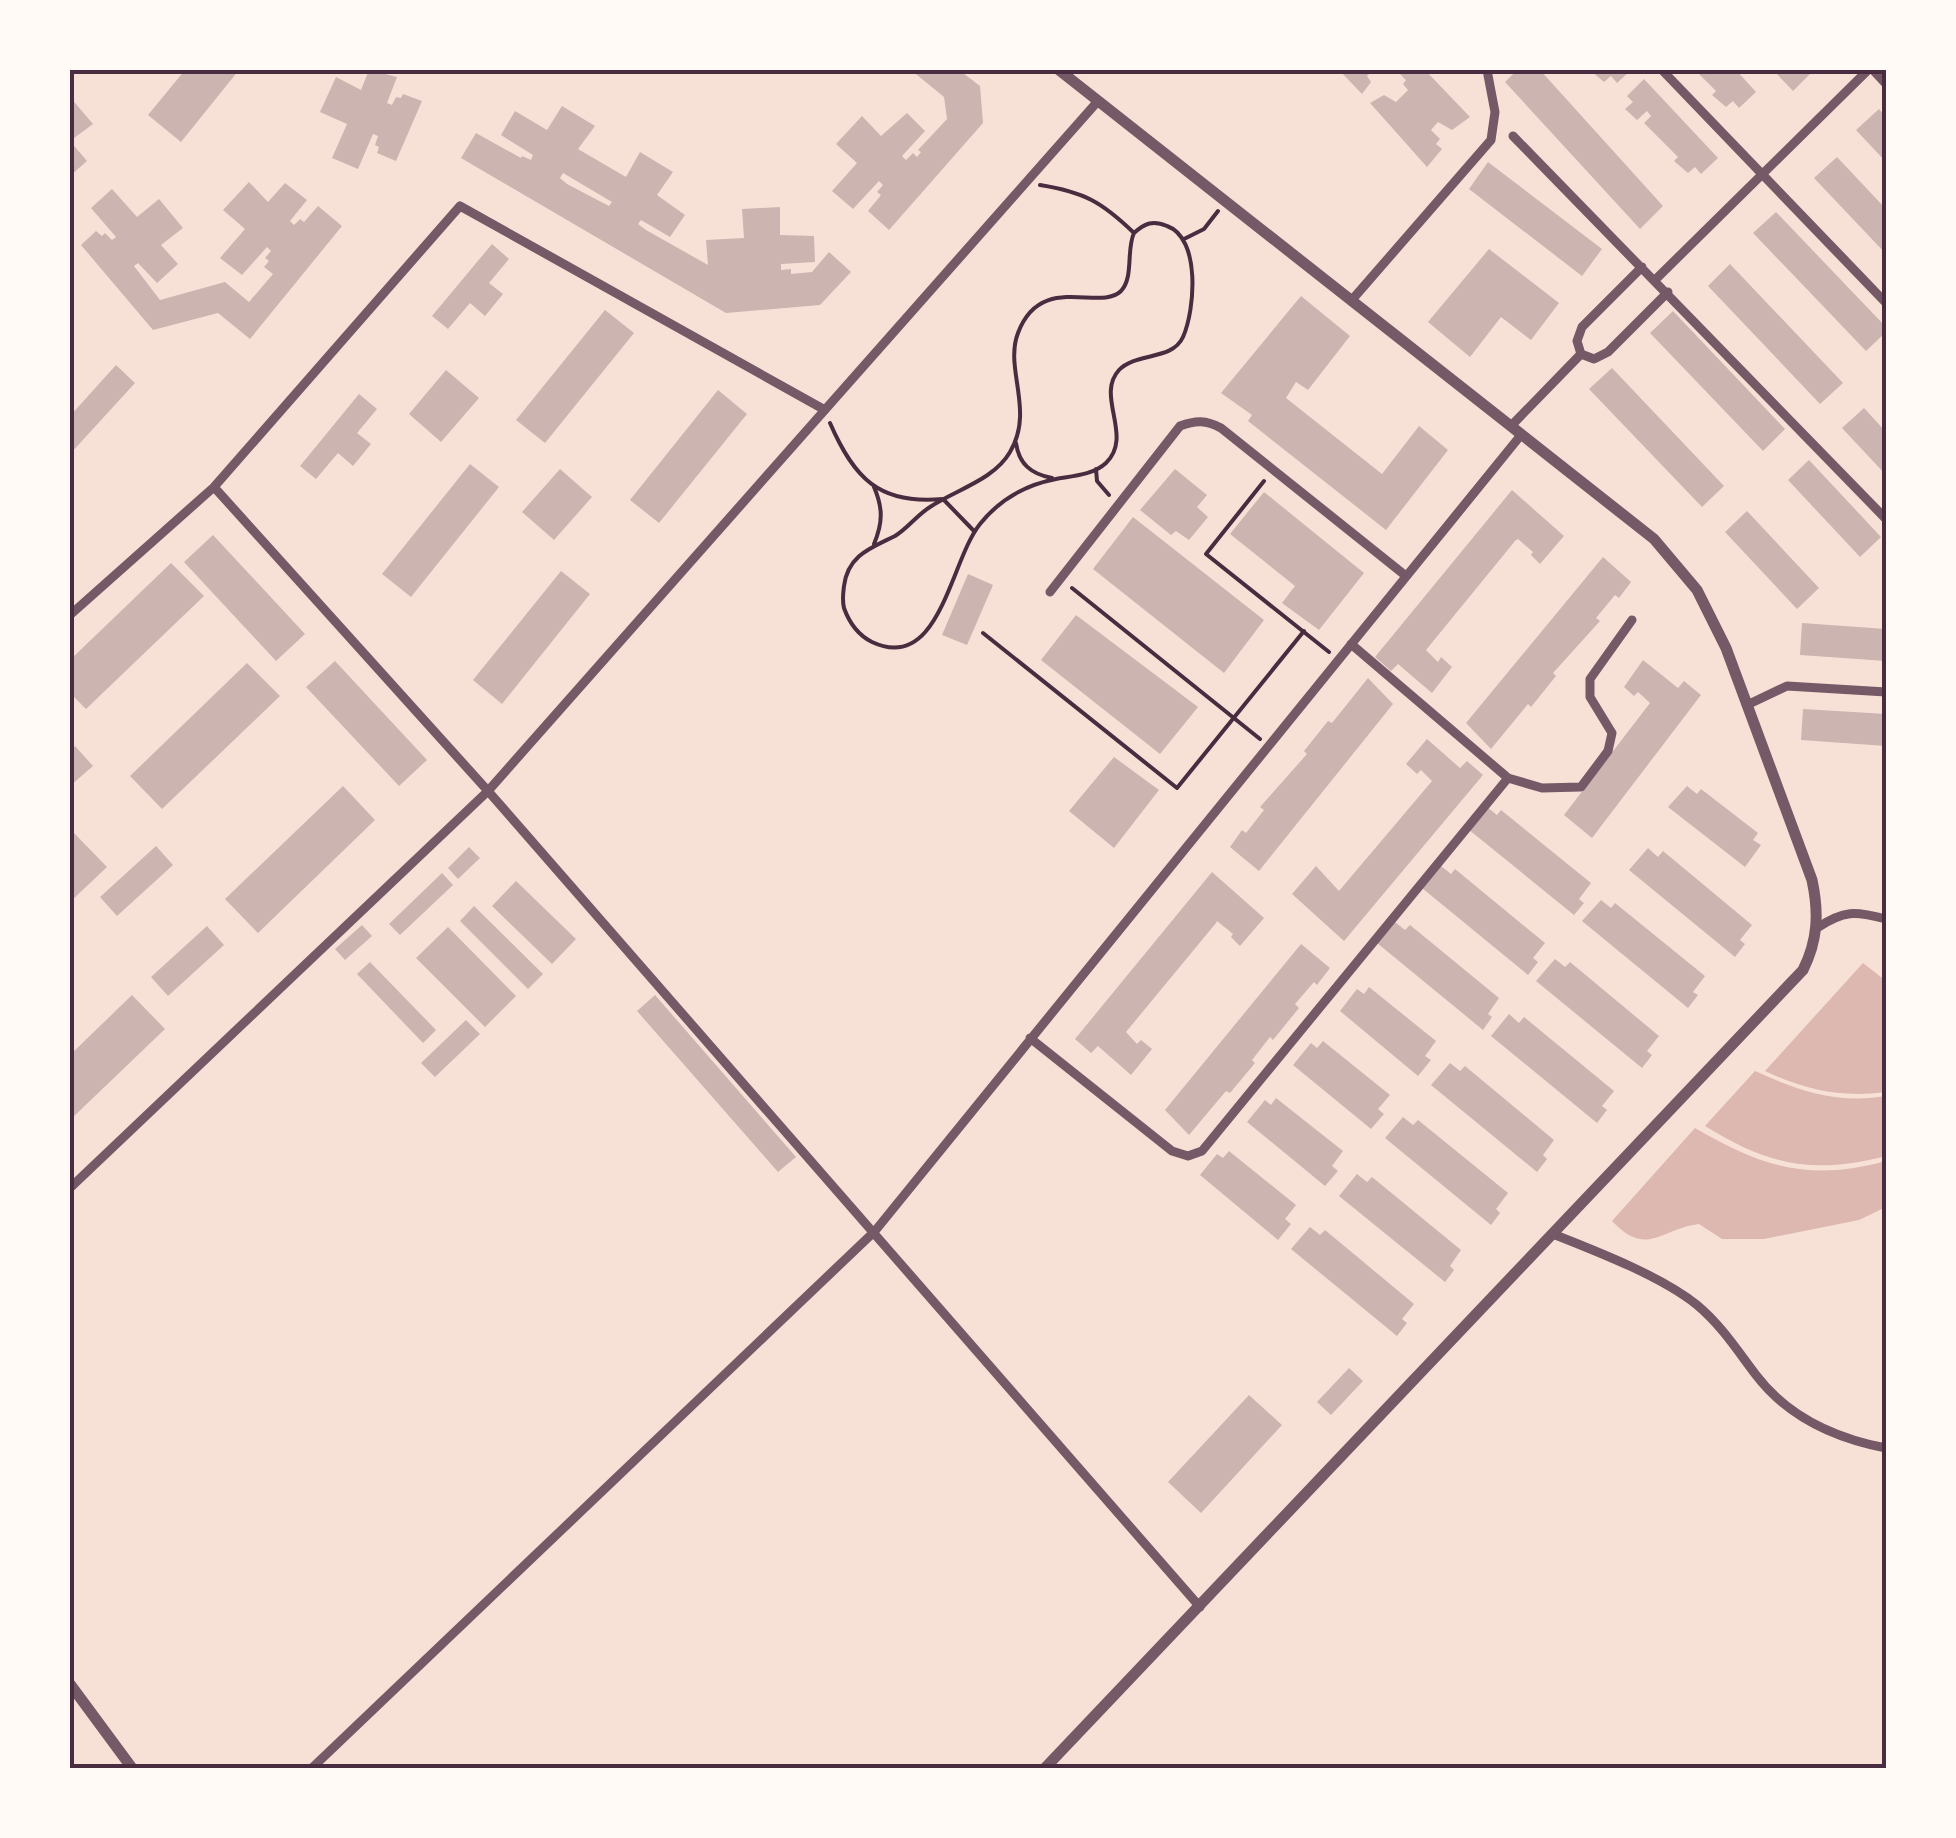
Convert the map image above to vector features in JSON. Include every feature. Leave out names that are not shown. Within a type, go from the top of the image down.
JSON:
[{"type":"street","points":[[1045,1768],[1802,970],[1812,952],[1818,904],[1726,648],[1697,590],[1654,540],[1059,70]]},
{"type":"street","points":[[1476,70],[1490,84]]},
{"type":"street","points":[[1351,300],[1491,140],[1495,126],[1487,70]]},
{"type":"street","points":[[1662,70],[1886,303]]},
{"type":"street","points":[[1654,280],[1870,70],[1886,84]]},
{"type":"street","points":[[70,1188],[488,791],[1098,101]]},
{"type":"street","points":[[1513,136],[1886,519]]},
{"type":"street","points":[[70,615],[214,488],[460,206],[825,410]]},
{"type":"street","points":[[1581,354],[1577,341],[1582,327],[1642,267]]},
{"type":"street","points":[[1581,354],[1594,359],[1608,352],[1668,292]]},
{"type":"street","points":[[1510,426],[1581,354]]},
{"type":"street","points":[[1050,592],[1180,426],[1192,421],[1208,421],[1222,428],[1406,576]]},
{"type":"street","points":[[312,1768],[875,1232],[1522,435]]},
{"type":"street","points":[[214,488],[488,791],[1200,1607]]},
{"type":"street","points":[[1351,644],[1508,778],[1542,788],[1581,787],[1608,751],[1612,733],[1590,697],[1590,679],[1632,620]]},
{"type":"street","points":[[1747,705],[1788,686],[1886,692]]},
{"type":"street","points":[[1030,1038],[1172,1151],[1188,1156],[1202,1151],[1508,778]]},
{"type":"street","points":[[1818,904],[1839,914],[1863,913],[1886,919]]},
{"type":"street","points":[[1817,928],[1839,914]]},
{"type":"street","points":[[1553,1234],[1617,1260],[1695,1303],[1731,1339],[1757,1377],[1790,1411],[1830,1432],[1886,1448]]},
{"type":"street","points":[[70,1684],[132,1768]]},
{"type":"path","points":[[1026,183],[1064,189],[1098,201],[1134,233]]},
{"type":"path","points":[[1184,240],[1204,229],[1225,201]]},
{"type":"path","points":[[1158,222],[1174,228],[1184,240],[1192,290],[1187,327],[1181,342],[1168,352],[1130,361],[1116,373],[1110,390],[1118,437],[1115,450],[1096,470],[1028,486],[1005,499],[974,531],[933,623],[918,642],[895,649],[870,641],[852,626],[842,603],[845,578],[855,558],[874,544],[897,535],[1010,454],[1022,398],[1014,354],[1018,333],[1028,316],[1046,302],[1064,296],[1097,299],[1113,296],[1124,288],[1128,244],[1144,224],[1158,222]]},
{"type":"path","points":[[825,410],[845,457],[874,487],[895,497],[918,501],[943,499]]},
{"type":"path","points":[[1016,438],[1018,455],[1026,468],[1058,478]]},
{"type":"path","points":[[1096,470],[1102,491],[1120,502]]},
{"type":"path","points":[[1274,470],[1206,554],[1338,660]]},
{"type":"path","points":[[874,487],[882,506],[881,526],[874,544]]},
{"type":"path","points":[[943,499],[974,531]]},
{"type":"path","points":[[1061,579],[1268,746]]},
{"type":"path","points":[[983,633],[1177,788],[1304,631]]},
{"type":"shaded area","points":[[1863,963],[1886,981],[1886,1092],[1824,1091],[1765,1071]]},
{"type":"shaded area","points":[[1755,1071],[1819,1094],[1851,1098],[1886,1096],[1886,1156],[1836,1165],[1792,1163],[1750,1150],[1705,1126]]},
{"type":"shaded area","points":[[1695,1128],[1742,1153],[1787,1167],[1833,1170],[1886,1161],[1886,1207],[1859,1220],[1764,1239],[1722,1239],[1699,1224],[1645,1240],[1624,1232],[1612,1221]]},
{"type":"building","points":[[185,70],[239,70],[181,142],[148,115]]},
{"type":"building","points":[[369,70],[397,77],[387,103],[392,105],[403,94],[422,101],[396,161],[377,153],[378,136],[373,134],[358,169],[332,158],[347,124],[320,112],[336,77],[361,90]]},
{"type":"building","points":[[911,70],[959,70],[980,86],[983,123],[889,230],[868,211],[881,195],[877,192],[883,185],[879,181],[853,209],[832,191],[857,163],[836,144],[862,116],[881,136],[907,113],[925,131],[902,156],[906,160],[913,153],[917,157],[921,152],[918,150],[947,119],[944,97]]},
{"type":"building","points":[[1339,70],[1368,70],[1371,82],[1362,94]]},
{"type":"building","points":[[1396,70],[1425,70],[1470,117],[1452,130],[1438,122],[1431,130],[1440,139],[1436,144],[1442,149],[1427,167],[1370,103],[1384,95],[1396,102],[1408,90],[1403,84],[1406,80]]},
{"type":"building","points":[[1517,70],[1540,70],[1663,206],[1640,229],[1505,82]]},
{"type":"building","points":[[1590,70],[1631,70],[1617,83],[1611,76],[1604,82]]},
{"type":"building","points":[[1695,70],[1736,70],[1756,92],[1739,108],[1733,101],[1726,107],[1712,95],[1716,91]]},
{"type":"building","points":[[1773,70],[1814,70],[1793,91]]},
{"type":"building","points":[[1644,79],[1718,158],[1701,174],[1695,167],[1688,173],[1674,161],[1678,157],[1644,123],[1651,116],[1647,111],[1637,120],[1625,109],[1633,102],[1627,96]]},
{"type":"building","points":[[70,97],[93,124],[70,141]]},
{"type":"building","points":[[562,106],[595,126],[578,149],[626,177],[640,152],[673,172],[657,195],[685,215],[670,237],[641,220],[638,224],[708,265],[706,240],[744,238],[742,209],[780,207],[780,235],[814,236],[815,262],[781,264],[781,270],[791,269],[791,274],[812,272],[829,252],[851,272],[820,305],[726,313],[461,158],[476,133],[531,160],[533,155],[501,135],[515,111],[547,130]],"holes":[[[563,173],[612,202],[609,206],[560,178]]]},
{"type":"building","points":[[1879,109],[1886,117],[1886,162],[1856,130]]},
{"type":"building","points":[[70,141],[87,161],[70,176]]},
{"type":"building","points":[[1837,157],[1886,209],[1886,254],[1814,178]]},
{"type":"building","points":[[1488,162],[1602,249],[1582,276],[1469,189]]},
{"type":"building","points":[[249,182],[268,202],[285,183],[307,200],[290,221],[294,225],[300,219],[304,222],[318,206],[342,226],[250,339],[218,313],[153,330],[81,245],[96,231],[112,240],[116,237],[91,208],[112,189],[137,217],[159,199],[183,228],[161,245],[178,264],[157,283],[138,263],[134,266],[160,300],[225,282],[249,302],[273,274],[264,267],[271,251],[267,247],[242,275],[220,258],[245,229],[223,210]]},
{"type":"building","points":[[1776,212],[1886,327],[1886,332],[1866,351],[1753,233]]},
{"type":"building","points":[[492,244],[509,259],[489,283],[503,294],[485,316],[470,303],[448,329],[432,316]]},
{"type":"building","points":[[1489,249],[1559,303],[1531,340],[1501,317],[1470,357],[1428,322]]},
{"type":"building","points":[[1730,264],[1843,383],[1820,404],[1708,286]]},
{"type":"building","points":[[1301,296],[1350,336],[1308,390],[1296,382],[1286,398],[1382,474],[1419,426],[1448,450],[1386,530],[1248,421],[1252,415],[1221,393]]},
{"type":"building","points":[[605,310],[634,333],[545,443],[516,420]]},
{"type":"building","points":[[1673,311],[1785,429],[1763,451],[1650,333]]},
{"type":"building","points":[[116,365],[135,383],[70,454],[70,416]]},
{"type":"building","points":[[1612,368],[1724,486],[1702,507],[1589,389]]},
{"type":"building","points":[[446,370],[479,398],[441,442],[409,414]]},
{"type":"building","points":[[718,390],[747,414],[659,523],[630,500]]},
{"type":"building","points":[[359,394],[377,409],[357,433],[371,444],[353,466],[338,453],[316,479],[300,466]]},
{"type":"building","points":[[1864,408],[1886,432],[1886,475],[1842,428]]},
{"type":"building","points":[[1809,460],[1881,537],[1860,557],[1788,480]]},
{"type":"building","points":[[470,464],[499,487],[411,597],[382,574]]},
{"type":"building","points":[[560,469],[592,497],[554,540],[522,512]]},
{"type":"building","points":[[1175,469],[1207,495],[1197,507],[1208,517],[1189,540],[1176,531],[1171,535],[1140,510]]},
{"type":"building","points":[[1512,490],[1564,536],[1540,564],[1531,555],[1533,552],[1518,539],[1515,541],[1426,650],[1438,662],[1441,657],[1452,667],[1432,693],[1398,664],[1391,671],[1375,657]]},
{"type":"building","points":[[1264,492],[1364,573],[1319,630],[1282,603],[1295,586],[1230,534]]},
{"type":"building","points":[[1747,511],[1819,588],[1797,609],[1725,532]]},
{"type":"building","points":[[1133,517],[1264,620],[1224,673],[1093,569]]},
{"type":"building","points":[[213,535],[305,634],[276,661],[184,562]]},
{"type":"building","points":[[1603,557],[1631,582],[1619,598],[1615,595],[1596,618],[1600,621],[1553,673],[1556,676],[1491,749],[1466,723]]},
{"type":"building","points":[[171,563],[204,596],[86,709],[70,693],[70,660]]},
{"type":"building","points":[[561,571],[590,594],[502,704],[473,680]]},
{"type":"building","points":[[968,574],[993,585],[967,645],[942,635]]},
{"type":"building","points":[[1076,615],[1198,707],[1160,754],[1041,660]]},
{"type":"building","points":[[1802,623],[1886,629],[1886,661],[1800,655]]},
{"type":"building","points":[[1643,660],[1678,688],[1684,681],[1701,695],[1592,838],[1564,815],[1650,703],[1638,692],[1634,696],[1624,687]]},
{"type":"building","points":[[335,661],[427,760],[399,786],[306,687]]},
{"type":"building","points":[[247,663],[280,696],[162,809],[130,776]]},
{"type":"building","points":[[1368,678],[1393,704],[1259,871],[1230,847],[1264,810],[1260,807],[1307,754],[1304,751],[1328,721],[1332,723]]},
{"type":"building","points":[[1803,709],[1886,714],[1886,746],[1801,740]]},
{"type":"building","points":[[1427,739],[1460,768],[1467,761],[1483,775],[1344,941],[1292,894],[1316,866],[1339,891],[1432,781],[1421,770],[1417,774],[1406,764]]},
{"type":"building","points":[[75,746],[93,766],[70,786],[70,751]]},
{"type":"building","points":[[1114,757],[1159,790],[1114,848],[1069,811]]},
{"type":"building","points":[[343,786],[375,820],[258,933],[225,899]]},
{"type":"building","points":[[1687,786],[1697,794],[1701,789],[1758,833],[1753,840],[1761,845],[1745,867],[1668,807]]},
{"type":"building","points":[[1487,807],[1497,815],[1501,810],[1591,883],[1579,899],[1584,903],[1574,915],[1468,829]]},
{"type":"building","points":[[74,833],[107,867],[70,902],[70,837]]},
{"type":"building","points":[[156,846],[173,865],[117,916],[100,897]]},
{"type":"building","points":[[469,847],[480,858],[458,879],[448,868]]},
{"type":"building","points":[[1648,848],[1658,857],[1663,851],[1752,925],[1740,940],[1745,944],[1735,957],[1629,870]]},
{"type":"building","points":[[1441,866],[1451,874],[1455,869],[1545,943],[1533,958],[1538,962],[1528,975],[1422,888]]},
{"type":"building","points":[[1212,872],[1264,918],[1240,946],[1217,921],[1126,1032],[1137,1044],[1141,1040],[1152,1049],[1131,1075],[1098,1046],[1091,1053],[1075,1039]]},
{"type":"building","points":[[442,873],[453,885],[400,935],[389,924]]},
{"type":"building","points":[[516,881],[576,939],[552,964],[492,906]]},
{"type":"building","points":[[1601,900],[1611,908],[1615,903],[1705,976],[1693,992],[1698,995],[1688,1008],[1582,921]]},
{"type":"building","points":[[474,906],[543,974],[528,989],[460,921]]},
{"type":"building","points":[[1395,922],[1405,930],[1410,925],[1499,998],[1483,1030],[1377,943]]},
{"type":"building","points":[[362,925],[372,936],[345,960],[335,949]]},
{"type":"building","points":[[207,926],[224,945],[168,996],[151,977]]},
{"type":"building","points":[[448,927],[516,996],[485,1027],[416,958]]},
{"type":"building","points":[[1301,944],[1330,968],[1295,1004],[1299,1008],[1273,1040],[1270,1037],[1230,1093],[1226,1091],[1189,1135],[1165,1110]]},
{"type":"building","points":[[1555,959],[1565,967],[1570,962],[1659,1036],[1647,1051],[1652,1055],[1642,1068],[1536,981]]},
{"type":"building","points":[[370,962],[436,1030],[423,1043],[357,974]]},
{"type":"building","points":[[1369,987],[1436,1041],[1425,1056],[1431,1060],[1418,1076],[1340,1011],[1357,989],[1364,994]]},
{"type":"building","points":[[132,995],[165,1029],[70,1120],[70,1055]]},
{"type":"building","points":[[655,995],[796,1157],[778,1172],[637,1011]]},
{"type":"building","points":[[1509,1014],[1519,1023],[1524,1017],[1614,1091],[1602,1106],[1607,1110],[1597,1123],[1491,1036]]},
{"type":"building","points":[[466,1020],[480,1034],[435,1077],[421,1063]]},
{"type":"building","points":[[1323,1041],[1390,1095],[1378,1109],[1384,1114],[1371,1129],[1293,1065],[1311,1043],[1317,1048]]},
{"type":"building","points":[[1450,1063],[1460,1071],[1465,1066],[1554,1140],[1537,1172],[1431,1085]]},
{"type":"building","points":[[1276,1098],[1343,1151],[1332,1166],[1338,1171],[1325,1186],[1247,1122],[1265,1100],[1271,1105]]},
{"type":"building","points":[[1403,1117],[1413,1125],[1418,1120],[1508,1193],[1496,1209],[1500,1213],[1491,1225],[1385,1138]]},
{"type":"building","points":[[1229,1151],[1296,1205],[1285,1219],[1291,1224],[1278,1240],[1200,1175],[1217,1154],[1223,1158]]},
{"type":"building","points":[[1357,1174],[1367,1182],[1372,1177],[1461,1250],[1445,1282],[1339,1196]]},
{"type":"building","points":[[1310,1227],[1320,1235],[1325,1230],[1414,1304],[1402,1319],[1407,1323],[1397,1336],[1291,1249]]},
{"type":"building","points":[[1349,1368],[1363,1381],[1331,1415],[1317,1402]]},
{"type":"building","points":[[1249,1395],[1282,1425],[1201,1513],[1168,1482]]}]
